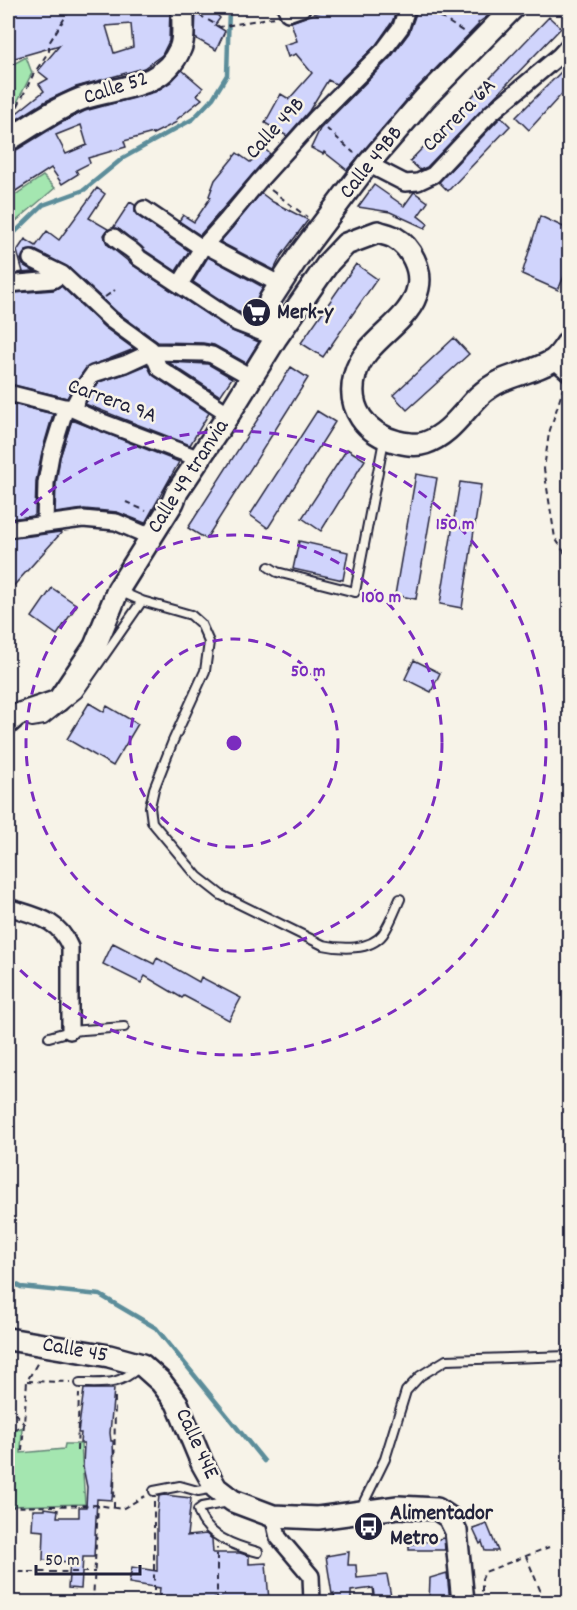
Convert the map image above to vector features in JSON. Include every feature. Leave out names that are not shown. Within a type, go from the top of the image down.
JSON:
[{"type":"street","name":"Calle 49B","points":[[180,284],[203,246],[259,181],[316,118],[383,51],[401,27],[407,8]]},
{"type":"street","name":"Calle 49BB","points":[[276,338],[268,319],[270,300],[320,226],[425,98],[513,8]]},
{"type":"street","name":"Calle 52","points":[[13,137],[81,99],[136,87],[168,70],[181,47],[188,10]]},
{"type":"street","name":"Carrera 6A","points":[[369,164],[405,183],[418,182],[433,175],[491,112],[559,56],[570,44]]},
{"type":"street","points":[[144,209],[203,246],[279,284]]},
{"type":"street","name":"Calle 49 tranvia","points":[[11,716],[58,701],[95,646],[118,590],[177,492],[276,338],[329,262],[346,244],[378,232],[395,238],[409,250],[417,268],[419,287],[413,305],[367,352],[355,372],[352,389],[354,404],[361,419],[385,439]]},
{"type":"street","points":[[114,237],[139,258],[237,323],[276,338]]},
{"type":"street","points":[[31,259],[62,274],[111,320],[151,349],[159,368],[229,414]]},
{"type":"street","points":[[8,285],[53,280],[62,274]]},
{"type":"street","points":[[385,439],[409,445],[424,443],[446,433],[465,410],[499,380],[554,360],[570,340]]},
{"type":"street","points":[[45,524],[45,483],[51,455],[69,408],[93,374],[125,364],[151,352],[203,352],[251,377]]},
{"type":"street","points":[[554,360],[567,379]]},
{"type":"street","name":"Carrera 9A","points":[[8,393],[69,408],[200,459]]},
{"type":"street","points":[[8,529],[82,519],[156,529]]},
{"type":"street","points":[[8,907],[43,918],[65,935],[70,947],[70,1031]]},
{"type":"street","name":"Calle 45","points":[[8,1339],[109,1356],[142,1365]]},
{"type":"street","name":"Calle 44E","points":[[142,1365],[161,1382],[177,1403],[201,1463],[216,1488],[233,1501],[273,1516],[318,1518],[398,1507],[436,1509],[448,1517],[456,1531],[464,1602]]},
{"type":"street","points":[[273,1516],[278,1538],[311,1576],[312,1602]]},
{"type":"lane","points":[[269,567],[278,572],[355,592],[385,439]]},
{"type":"lane","points":[[118,590],[142,601],[191,615],[201,624],[209,642],[205,671],[173,741],[154,789],[150,807],[152,822],[198,877],[221,895],[323,945],[335,948],[365,945],[377,939],[383,934],[400,899]]},
{"type":"lane","points":[[11,716],[32,722],[44,720],[78,693],[142,601]]},
{"type":"lane","points":[[49,1037],[70,1031],[124,1027]]},
{"type":"lane","points":[[358,1514],[385,1459],[406,1391],[420,1376],[446,1360],[568,1356]]},
{"type":"lane","points":[[80,1383],[115,1383],[127,1378],[142,1365]]},
{"type":"lane","points":[[154,1491],[180,1486],[198,1491],[216,1488]]},
{"type":"lane","points":[[233,1501],[202,1507],[198,1510],[200,1519],[218,1536],[234,1546],[258,1552]]},
{"type":"path","points":[[13,137],[10,122],[33,75],[49,51],[50,43],[71,8]]},
{"type":"path","points":[[188,10],[220,27],[292,9]]},
{"type":"path","points":[[431,11],[478,42]]},
{"type":"path","points":[[316,118],[369,164]]},
{"type":"path","points":[[259,181],[320,226]]},
{"type":"path","points":[[567,379],[549,434],[544,469],[555,538],[570,561]]},
{"type":"path","points":[[126,502],[136,505],[156,529]]},
{"type":"path","points":[[22,1451],[27,1381],[44,1346]]},
{"type":"path","points":[[27,1381],[80,1383],[77,1451]]},
{"type":"path","points":[[114,1508],[115,1383]]},
{"type":"path","points":[[8,1405],[24,1424]]},
{"type":"path","points":[[8,1433],[24,1424]]},
{"type":"path","points":[[8,1507],[98,1505],[122,1509],[154,1491],[154,1602]]},
{"type":"path","points":[[93,1602],[98,1505]]},
{"type":"path","points":[[217,1602],[218,1536]]},
{"type":"path","points":[[482,1602],[482,1579],[485,1572],[549,1547]]},
{"type":"path","points":[[526,1556],[545,1602]]},
{"type":"path","points":[[8,1572],[95,1572]]},
{"type":"green space","points":[[26,57],[32,73],[11,114],[8,115],[8,67]]},
{"type":"green space","points":[[43,176],[55,188],[8,228],[8,200]]},
{"type":"green space","points":[[22,1427],[21,1453],[64,1449],[65,1444],[81,1444],[85,1504],[8,1506],[8,1435]]},
{"type":"building","points":[[8,8],[170,8],[169,41],[162,55],[144,68],[76,87],[46,101],[8,125],[8,120],[44,91],[39,84],[48,79],[38,71],[60,45],[8,60]],"holes":[[[131,24],[133,47],[114,53],[106,26]]]},
{"type":"building","points":[[196,8],[211,8],[220,18],[215,25],[225,31],[216,50],[195,38]]},
{"type":"building","points":[[331,8],[394,8],[396,12],[376,45],[336,84],[328,80],[309,111],[287,136],[265,123],[281,94],[289,99],[312,73],[296,54],[288,57],[284,45],[297,41],[291,22]]},
{"type":"building","points":[[418,8],[486,8],[489,15],[478,23],[416,89],[347,170],[324,152],[323,154],[311,148],[320,129],[391,57],[409,33]]},
{"type":"building","points":[[549,17],[561,28],[427,167],[420,170],[410,161]]},
{"type":"building","points":[[570,63],[570,85],[529,130],[516,117]]},
{"type":"building","points":[[182,70],[203,88],[197,95],[202,99],[176,120],[177,122],[153,134],[124,141],[126,147],[88,158],[90,163],[76,170],[78,174],[62,184],[51,168],[8,196],[8,153],[85,111],[155,92],[171,82]],"holes":[[[81,125],[87,145],[66,154],[56,135]]]},
{"type":"building","points":[[501,117],[510,126],[448,191],[439,182]]},
{"type":"building","points":[[265,149],[270,154],[200,235],[179,221],[183,215],[194,222],[211,197],[209,196],[215,180],[237,153],[250,162]]},
{"type":"building","points":[[374,185],[404,206],[414,192],[428,202],[418,216],[428,224],[425,228],[390,212],[358,207]]},
{"type":"building","points":[[97,188],[105,194],[89,218],[108,229],[104,235],[107,244],[134,266],[232,331],[259,342],[246,363],[214,345],[158,342],[117,312],[68,267],[35,250],[26,251],[21,259],[23,265],[35,272],[18,273],[23,272],[17,251],[25,239],[36,246],[47,231],[59,240]]},
{"type":"building","points":[[261,193],[273,202],[308,220],[281,256],[274,270],[220,242]]},
{"type":"building","points":[[130,202],[135,205],[135,213],[139,217],[189,251],[176,271],[120,230],[113,228]]},
{"type":"building","points":[[540,216],[570,230],[570,263],[558,290],[522,274]]},
{"type":"building","points":[[208,257],[263,287],[253,307],[256,308],[256,320],[242,314],[193,282]]},
{"type":"building","points":[[356,264],[377,279],[323,357],[301,343]]},
{"type":"building","points":[[61,286],[104,327],[134,349],[86,368],[67,398],[8,384],[8,299],[15,298],[14,293],[54,290]]},
{"type":"building","points":[[454,338],[469,354],[407,410],[393,395]]},
{"type":"building","points":[[168,362],[208,364],[232,378],[220,396]]},
{"type":"building","points":[[147,365],[154,376],[209,413],[190,445],[85,404],[99,382]]},
{"type":"building","points":[[291,367],[308,378],[206,539],[188,528]]},
{"type":"building","points":[[8,403],[53,414],[36,481],[35,516],[8,519]]},
{"type":"building","points":[[317,411],[335,422],[268,528],[250,515]]},
{"type":"building","points":[[72,420],[179,462],[145,523],[117,512],[84,509],[55,513],[60,457]]},
{"type":"building","points":[[347,449],[365,460],[321,531],[302,518]]},
{"type":"building","points":[[416,474],[437,478],[416,599],[395,595]]},
{"type":"building","points":[[460,482],[481,485],[462,608],[440,604]]},
{"type":"building","points":[[61,533],[8,592],[8,539]]},
{"type":"building","points":[[299,541],[348,552],[343,580],[293,569]]},
{"type":"building","points":[[52,588],[77,605],[57,635],[32,617]]},
{"type":"building","points":[[414,660],[440,673],[431,692],[405,679]]},
{"type":"building","points":[[89,703],[104,712],[107,706],[138,724],[113,766],[67,739]]},
{"type":"building","points":[[113,943],[154,964],[157,958],[199,982],[201,977],[241,998],[229,1020],[184,996],[182,998],[145,976],[141,983],[103,964]]},
{"type":"building","points":[[84,1389],[114,1389],[110,1433],[111,1441],[113,1441],[114,1472],[112,1500],[97,1499],[94,1557],[83,1557],[81,1589],[68,1588],[70,1562],[43,1560],[44,1531],[32,1530],[33,1510],[45,1510],[45,1508],[58,1510],[57,1517],[79,1517],[79,1507],[86,1507],[84,1443],[80,1443],[81,1433],[78,1433]]},
{"type":"building","points":[[159,1496],[191,1498],[187,1536],[206,1534],[212,1539],[213,1553],[240,1553],[249,1556],[249,1564],[266,1563],[269,1601],[223,1602],[223,1599],[159,1596],[160,1588],[129,1583],[132,1567],[157,1571],[157,1514]]},
{"type":"building","points":[[487,1524],[498,1551],[485,1551],[473,1529]]},
{"type":"building","points":[[444,1538],[445,1550],[409,1550],[409,1545]]},
{"type":"building","points":[[349,1552],[348,1565],[356,1565],[357,1578],[387,1575],[392,1602],[375,1602],[373,1588],[351,1591],[351,1602],[335,1602],[326,1556]]},
{"type":"building","points":[[447,1573],[450,1602],[429,1602],[430,1578]]},
{"type":"waterway","points":[[8,239],[43,205],[84,190],[123,158],[193,119],[213,98],[227,75],[229,8]]},
{"type":"waterway","points":[[8,1280],[21,1287],[100,1295],[156,1328],[264,1461]]},
{"type":"place","name":"Merk-y","points":[[256,313]]},
{"type":"place","name":"Alimentador Metro","points":[[369,1527]]}]
